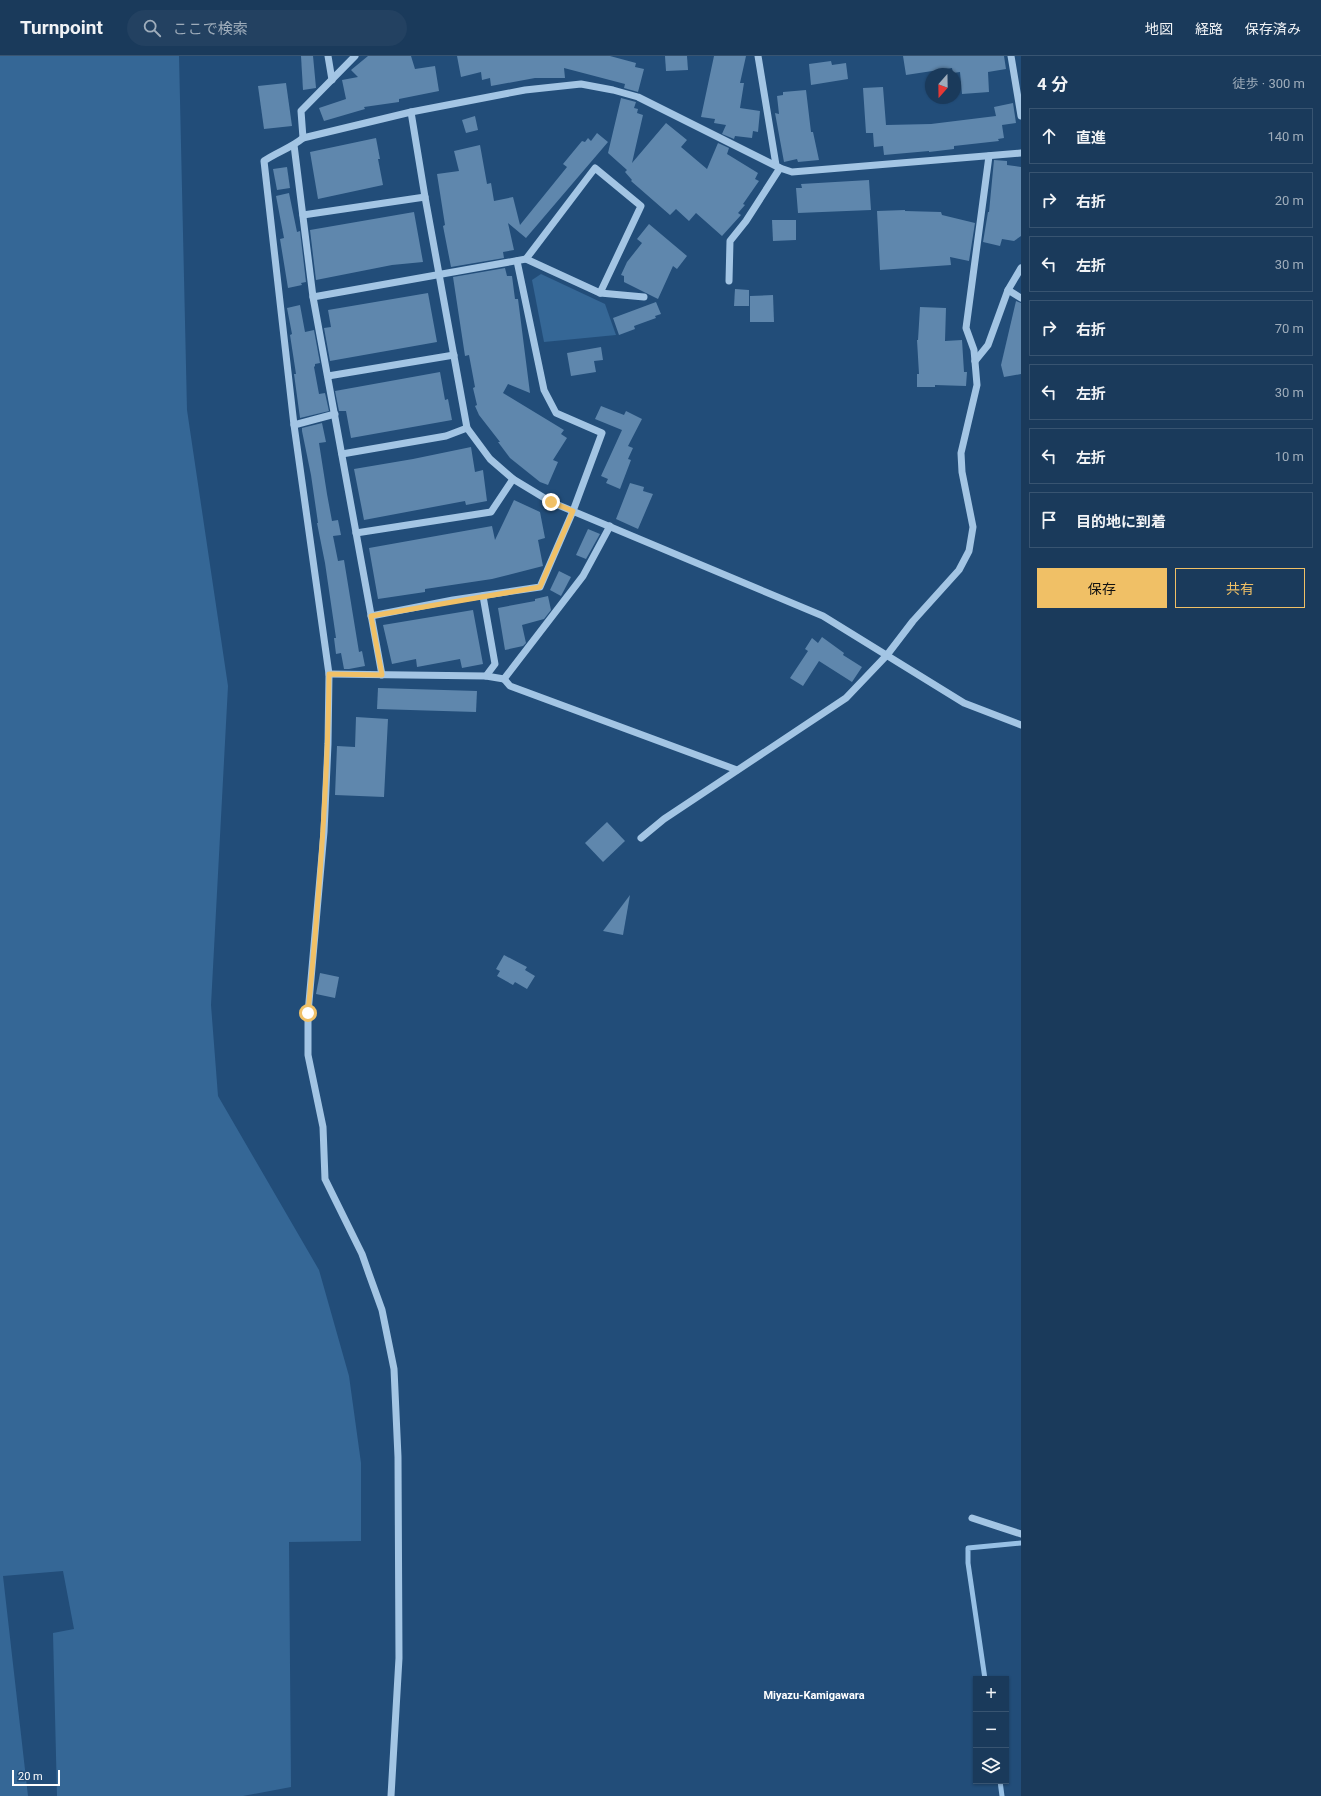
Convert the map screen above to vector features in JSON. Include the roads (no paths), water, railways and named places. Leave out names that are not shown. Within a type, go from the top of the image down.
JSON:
[{"type":"street","points":[[328,56],[332,80]]},
{"type":"street","points":[[303,138],[301,111],[355,56]]},
{"type":"street","points":[[729,281],[730,241],[746,221],[778,166],[758,56]]},
{"type":"street","points":[[1011,56],[1021,116]]},
{"type":"street","points":[[391,1796],[399,1658],[398,1457],[394,1369],[382,1310],[362,1254],[325,1178],[323,1127],[308,1056],[308,1013],[324,832],[328,744],[329,674],[294,425],[264,161],[276,153],[294,145],[303,138],[411,112],[525,90],[566,84],[597,86],[638,97],[792,172],[990,156],[1021,152]]},
{"type":"street","points":[[411,112],[467,428],[490,459],[514,479],[551,502],[823,616],[964,703],[1021,725]]},
{"type":"street","points":[[294,145],[313,296],[382,675]]},
{"type":"street","points":[[641,838],[664,820],[737,770],[846,698],[887,656],[913,621],[953,578],[964,562],[969,551],[973,526],[962,472],[961,453],[977,385],[974,350],[966,328],[990,156]]},
{"type":"street","points":[[526,259],[595,168],[641,206],[600,293]]},
{"type":"street","points":[[303,215],[425,197]]},
{"type":"street","points":[[313,296],[526,259],[600,293],[644,297]]},
{"type":"street","points":[[371,616],[540,587],[573,511],[602,433],[556,413],[544,390],[517,261]]},
{"type":"street","points":[[975,361],[988,345],[1008,290],[1021,268]]},
{"type":"street","points":[[1008,290],[1021,298]]},
{"type":"street","points":[[328,376],[454,355]]},
{"type":"street","points":[[294,425],[335,414]]},
{"type":"street","points":[[342,454],[446,436],[467,428]]},
{"type":"street","points":[[356,533],[491,512],[514,479]]},
{"type":"street","points":[[504,679],[583,576],[610,526]]},
{"type":"street","points":[[483,596],[495,664],[486,676]]},
{"type":"street","points":[[329,674],[486,676],[504,679],[510,686],[737,770]]},
{"type":"street","points":[[972,1518],[1021,1534]]},
{"type":"waterway","points":[[985,1676],[968,1563],[968,1548],[1021,1543]]},
{"type":"waterway","points":[[1000,1784],[1002,1796]]},
{"type":"district","name":"Miyazu-Kamigawara","points":[[814,1695]]}]
